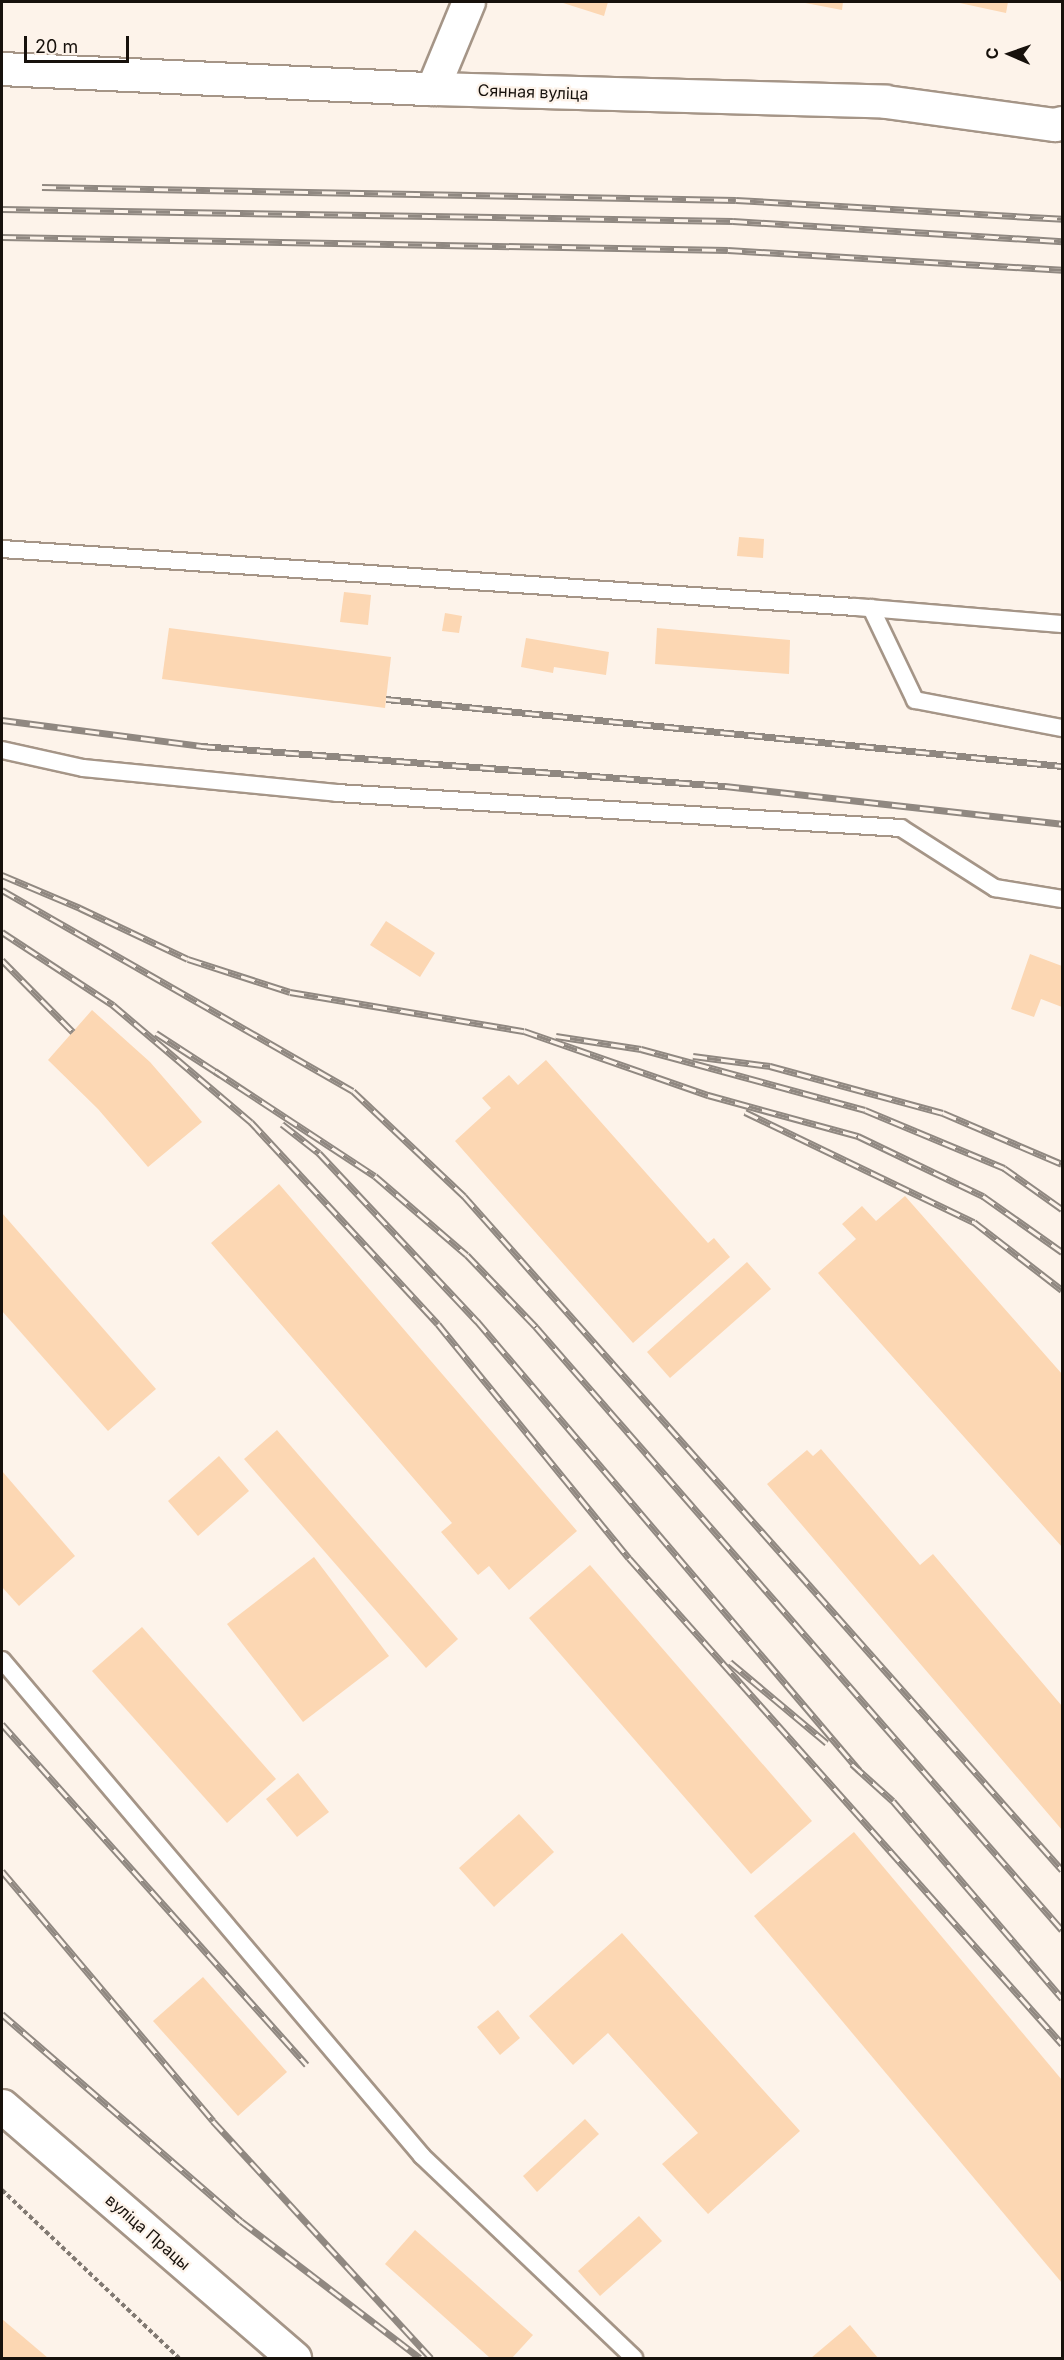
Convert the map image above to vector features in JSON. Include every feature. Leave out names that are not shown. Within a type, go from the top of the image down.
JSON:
[{"type":"main road","name":"вуліца Працы","points":[[2,2106],[294,2358]]},
{"type":"street","points":[[433,89],[470,2]]},
{"type":"street","name":"Сянная вуліца","points":[[2,69],[433,89],[886,102],[1060,125]]},
{"type":"lane","points":[[2,549],[871,608],[1062,624]]},
{"type":"lane","points":[[871,608],[915,700],[1062,728]]},
{"type":"lane","points":[[2,750],[83,768],[337,793],[901,828],[995,888],[1062,899]]},
{"type":"lane","points":[[2,1660],[422,2156],[634,2358]]},
{"type":"path","points":[[2,2190],[179,2358]]},
{"type":"building","points":[[560,2],[608,2],[604,16]]},
{"type":"building","points":[[800,2],[843,2],[842,10]]},
{"type":"building","points":[[955,2],[1008,2],[1006,13]]},
{"type":"building","points":[[739,537],[764,539],[763,558],[737,556]]},
{"type":"building","points":[[344,592],[371,595],[368,625],[340,622]]},
{"type":"building","points":[[445,613],[462,616],[459,633],[442,631]]},
{"type":"building","points":[[169,628],[391,657],[385,708],[162,679]]},
{"type":"building","points":[[657,628],[790,640],[789,674],[655,664]]},
{"type":"building","points":[[526,638],[609,652],[606,675],[554,667],[553,673],[521,667]]},
{"type":"building","points":[[386,921],[435,953],[420,977],[370,945]]},
{"type":"building","points":[[1030,954],[1062,966],[1062,1007],[1041,999],[1034,1017],[1011,1009]]},
{"type":"building","points":[[92,1010],[150,1062],[202,1122],[148,1167],[98,1109],[48,1060]]},
{"type":"building","points":[[546,1060],[708,1243],[714,1238],[730,1257],[633,1343],[455,1141],[491,1108],[482,1098],[509,1075],[518,1085]]},
{"type":"building","points":[[279,1184],[577,1531],[509,1590],[489,1566],[478,1575],[441,1532],[452,1523],[211,1243]]},
{"type":"building","points":[[905,1196],[1062,1374],[1062,1547],[818,1273],[856,1239],[842,1224],[862,1206],[876,1221]]},
{"type":"building","points":[[2,1213],[156,1389],[108,1431],[2,1311]]},
{"type":"building","points":[[747,1262],[771,1289],[670,1378],[647,1352]]},
{"type":"building","points":[[277,1430],[458,1639],[426,1668],[244,1459]]},
{"type":"building","points":[[821,1449],[920,1565],[933,1554],[1062,1706],[1062,1830],[767,1484],[807,1450],[813,1456]]},
{"type":"building","points":[[219,1456],[249,1491],[198,1536],[168,1501]]},
{"type":"building","points":[[2,1471],[75,1556],[19,1606],[2,1587]]},
{"type":"building","points":[[314,1557],[389,1656],[303,1722],[227,1624]]},
{"type":"building","points":[[590,1565],[812,1821],[751,1874],[529,1618]]},
{"type":"building","points":[[142,1627],[276,1779],[227,1823],[92,1671]]},
{"type":"building","points":[[298,1773],[329,1812],[297,1837],[266,1799]]},
{"type":"building","points":[[519,1814],[554,1852],[494,1907],[459,1868]]},
{"type":"building","points":[[854,1832],[1062,2080],[1062,2283],[754,1916]]},
{"type":"building","points":[[622,1933],[800,2131],[708,2214],[662,2164],[698,2133],[608,2033],[573,2065],[529,2016]]},
{"type":"building","points":[[203,1977],[287,2072],[238,2116],[153,2021]]},
{"type":"building","points":[[498,2010],[520,2038],[500,2055],[477,2027]]},
{"type":"building","points":[[585,2119],[599,2134],[537,2192],[523,2176]]},
{"type":"building","points":[[639,2216],[662,2241],[600,2296],[578,2271]]},
{"type":"building","points":[[415,2230],[533,2335],[512,2358],[490,2358],[385,2264]]},
{"type":"building","points":[[2,2319],[48,2358],[2,2358]]},
{"type":"building","points":[[850,2325],[878,2358],[811,2358]]},
{"type":"railway","points":[[42,187],[736,200],[1062,219]]},
{"type":"railway","points":[[2,209],[733,221],[1062,241]]},
{"type":"railway","points":[[2,237],[728,250],[1062,270]]},
{"type":"railway","points":[[386,699],[1062,766]]},
{"type":"railway","points":[[2,720],[201,746],[725,786],[1062,824]]},
{"type":"railway","points":[[2,875],[80,908],[188,959],[290,992],[524,1031],[708,1095],[858,1136],[983,1196],[1062,1252]]},
{"type":"railway","points":[[2,890],[353,1091],[464,1196],[1062,1870]]},
{"type":"railway","points":[[2,932],[113,1005],[251,1122],[438,1324],[629,1558],[1062,2044]]},
{"type":"railway","points":[[2,960],[73,1032]]},
{"type":"railway","points":[[156,1033],[221,1075]]},
{"type":"railway","points":[[556,1036],[641,1049],[865,1110],[1004,1168],[1062,1209]]},
{"type":"railway","points":[[693,1056],[770,1066],[943,1113],[1062,1164]]},
{"type":"railway","points":[[215,1071],[375,1176],[467,1255],[536,1327],[1062,1930]]},
{"type":"railway","points":[[745,1112],[974,1222],[1062,1290]]},
{"type":"railway","points":[[282,1124],[319,1153],[477,1321],[859,1770]]},
{"type":"railway","points":[[730,1662],[827,1743]]},
{"type":"railway","points":[[2,1724],[307,2065]]},
{"type":"railway","points":[[852,1764],[893,1801],[1062,1998]]},
{"type":"railway","points":[[2,1871],[213,2121],[431,2358]]},
{"type":"railway","points":[[2,2014],[241,2221],[420,2358]]}]
